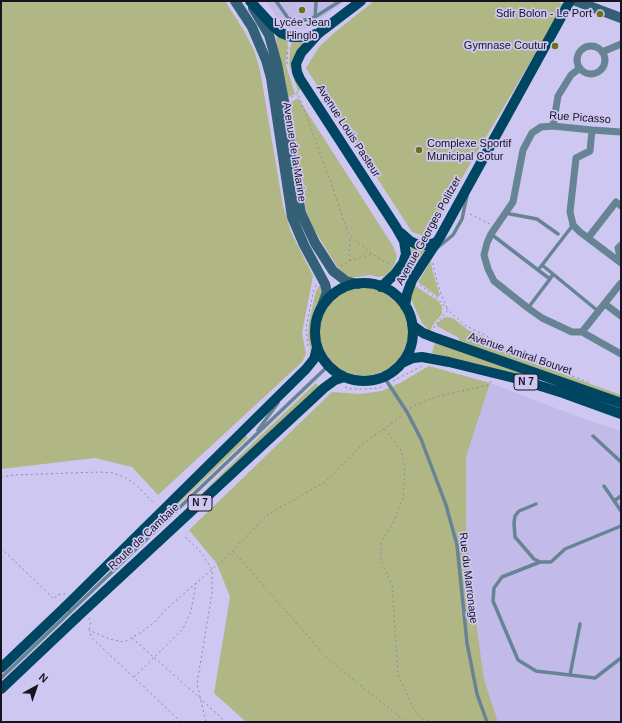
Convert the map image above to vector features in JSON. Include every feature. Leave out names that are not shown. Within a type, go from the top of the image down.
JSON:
[{"type":"main road","name":"Avenue de la Marine","points":[[235,1],[252,27],[266,60],[271,78],[292,217],[304,245],[325,284],[327,292],[322,306]]},
{"type":"main road","name":"Avenue de la Marine","points":[[250,1],[269,36],[274,50],[284,102],[293,171],[301,213],[315,243],[333,271],[346,281],[358,284]]},
{"type":"main road","points":[[250,1],[273,26],[282,33],[292,37],[306,37],[319,33]]},
{"type":"main road","name":"Avenue Louis Pasteur","points":[[361,1],[319,33],[301,53],[296,64],[296,72],[300,79],[300,90],[398,231],[406,248],[406,254],[399,266]]},
{"type":"main road","name":"Avenue Georges Politzer","points":[[405,306],[412,280],[437,242],[570,1]]},
{"type":"main road","points":[[576,1],[621,18]]},
{"type":"main road","points":[[398,231],[410,242],[418,245],[428,245],[437,242]]},
{"type":"main road","points":[[381,287],[395,274],[399,266]]},
{"type":"main road","points":[[358,284],[370,284],[381,287],[390,292],[405,306],[409,315],[412,325],[410,349],[402,363],[388,379],[344,382],[328,366],[313,347],[316,319],[322,306],[332,295],[344,288],[358,284]]},
{"type":"main road","name":"Avenue Amiral Bouvet","points":[[412,325],[423,333],[433,337],[621,403]]},
{"type":"main road","name":"Route de Cambaie","points":[[1,689],[306,369],[314,359],[313,347]]},
{"type":"main road","name":"Avenue Amiral Bouvet","points":[[402,363],[413,358],[422,357],[450,362],[518,379],[564,393],[621,414]]},
{"type":"main road","name":"Route de Cambaie","points":[[1,668],[74,613],[324,388],[335,380],[344,382]]},
{"type":"street","points":[[602,52],[621,44]]},
{"type":"street","points":[[594,47],[602,52],[604,64],[599,71],[595,73],[587,73],[580,68],[577,59],[581,51],[585,48],[594,47]]},
{"type":"street","points":[[553,126],[558,96],[571,74],[580,68]]},
{"type":"street","name":"Rue Picasso","points":[[621,132],[553,126],[541,127],[532,133],[523,150],[513,202],[491,234],[484,255],[490,275],[494,281],[528,308],[542,318],[572,332],[582,332],[621,354]]},
{"type":"street","points":[[592,130],[590,151],[576,158],[570,212],[573,225],[621,262]]},
{"type":"street","points":[[588,238],[616,202],[621,206]]},
{"type":"street","points":[[621,245],[618,248],[621,262]]},
{"type":"street","points":[[582,332],[621,283]]},
{"type":"street","points":[[605,304],[621,316]]},
{"type":"lane","points":[[276,1],[288,18],[292,21],[298,22],[315,17],[340,1]]},
{"type":"lane","points":[[315,17],[316,3]]},
{"type":"lane","points":[[429,254],[454,235],[462,219],[469,184]]},
{"type":"lane","points":[[506,213],[537,219],[558,234]]},
{"type":"lane","points":[[538,270],[573,225]]},
{"type":"lane","points":[[491,234],[550,279]]},
{"type":"lane","points":[[542,265],[598,311]]},
{"type":"lane","points":[[528,308],[553,274]]},
{"type":"lane","points":[[1,678],[74,613],[253,437],[328,366]]},
{"type":"lane","points":[[253,437],[306,369]]},
{"type":"lane","name":"Rue du Marronage","points":[[388,379],[421,439],[446,505],[458,553],[466,643],[477,694],[487,722]]},
{"type":"lane","points":[[593,436],[621,462]]},
{"type":"lane","points":[[604,486],[621,511]]},
{"type":"lane","points":[[614,501],[621,496]]},
{"type":"lane","points":[[536,504],[520,511],[515,516],[514,524],[515,538],[534,559],[540,562],[552,562],[565,549],[621,526]]},
{"type":"lane","points":[[540,562],[502,577],[494,588],[493,601],[518,660],[536,671],[595,678],[621,658]]},
{"type":"lane","points":[[570,675],[580,624]]},
{"type":"path","points":[[287,64],[287,47],[290,40]]},
{"type":"path","points":[[284,102],[300,90],[343,220],[350,236],[349,262]]},
{"type":"path","points":[[464,211],[496,227]]},
{"type":"path","points":[[350,236],[372,254],[399,266]]},
{"type":"path","points":[[338,268],[349,262],[372,254]]},
{"type":"path","points":[[313,347],[306,328],[314,289],[319,281]]},
{"type":"path","points":[[417,283],[439,300],[466,326],[485,335],[514,353],[591,383]]},
{"type":"path","points":[[433,337],[435,325],[448,310]]},
{"type":"path","points":[[388,379],[424,365],[428,358]]},
{"type":"path","points":[[89,630],[110,639],[124,642],[132,637],[156,621],[164,611],[233,550],[267,515],[326,482],[364,443],[415,405],[439,396],[489,385],[493,377]]},
{"type":"path","points":[[344,382],[352,389],[378,388]]},
{"type":"path","points":[[385,428],[401,450],[405,469],[403,498],[392,525],[380,542],[381,561],[392,584],[398,675],[414,709],[421,718],[431,722]]},
{"type":"path","points":[[1,477],[14,475],[99,472],[114,474],[128,479],[153,502]]},
{"type":"path","points":[[185,537],[199,550],[212,568],[212,593],[197,684],[206,722]]},
{"type":"path","points":[[1,548],[54,599],[57,595],[61,594],[66,594],[68,596]]},
{"type":"path","points":[[233,550],[328,659],[406,722]]},
{"type":"path","points":[[134,678],[183,629],[191,611],[197,582]]},
{"type":"path","points":[[74,613],[91,622],[89,630],[92,638],[180,722]]},
{"type":"path","points":[[132,637],[226,722]]},
{"type":"shaded area","name":"Lycée Jean Hinglo","points":[[266,1],[346,1],[303,30],[289,28],[278,20]]},
{"type":"shaded area","points":[[490,383],[587,420],[621,431],[621,722],[498,722],[484,679],[473,599],[466,526],[466,457]]},
{"type":"green space","points":[[1,1],[225,1],[254,50],[260,70],[283,206],[291,232],[313,276],[302,333],[306,354],[302,362],[158,495],[132,467],[95,458],[1,469]]},
{"type":"green space","name":"Complexe Sportif Municipal Cotur","points":[[374,1],[557,1],[564,5],[427,237],[412,232],[306,68],[319,47]]},
{"type":"green space","points":[[278,36],[288,40],[286,65],[295,94],[286,98],[276,38]]},
{"type":"green space","points":[[293,40],[301,40],[303,45],[298,52],[302,88],[298,91],[289,64],[290,48]]},
{"type":"green space","points":[[298,98],[393,246],[397,256],[395,263],[390,272],[384,276],[378,277],[370,275],[350,277],[343,273],[338,268],[313,228],[307,214],[303,197],[290,103]]},
{"type":"green space","points":[[411,247],[426,249],[411,277],[401,270],[409,257]]},
{"type":"green space","points":[[431,261],[440,295],[438,297],[418,282]]},
{"type":"green space","points":[[321,283],[321,299],[311,323],[313,348],[311,353],[308,336],[309,322],[316,291]]},
{"type":"green space","points":[[414,285],[438,301],[442,306],[442,314],[434,323],[430,331],[422,323],[410,297]]},
{"type":"green space","points":[[364,286],[381,289],[396,299],[406,314],[409,331],[406,348],[396,363],[381,373],[364,376],[347,373],[332,363],[322,348],[319,331],[322,314],[332,299],[347,289]]},
{"type":"green space","points":[[445,317],[453,318],[468,330],[485,337],[500,348],[524,360],[621,395],[621,399],[459,341],[459,338],[437,326],[437,323]]},
{"type":"green space","points":[[435,341],[621,405],[621,409],[545,381],[432,353]]},
{"type":"green space","points":[[429,366],[490,383],[466,457],[466,526],[473,599],[484,679],[498,722],[246,722],[214,693],[230,597],[217,564],[189,530],[332,392],[359,394],[382,391],[400,383]]},
{"type":"green space","points":[[316,383],[319,387],[178,517],[253,443]]},
{"type":"green space","points":[[245,434],[248,438],[171,511],[168,508]]},
{"type":"place","name":"Lycée Jean Hinglo","points":[[302,10]]},
{"type":"place","name":"Sdir Bolon - Le Port","points":[[600,14]]},
{"type":"place","name":"Gymnase Coutur","points":[[555,46]]},
{"type":"place","name":"Complexe Sportif Municipal Cotur","points":[[419,150]]}]
